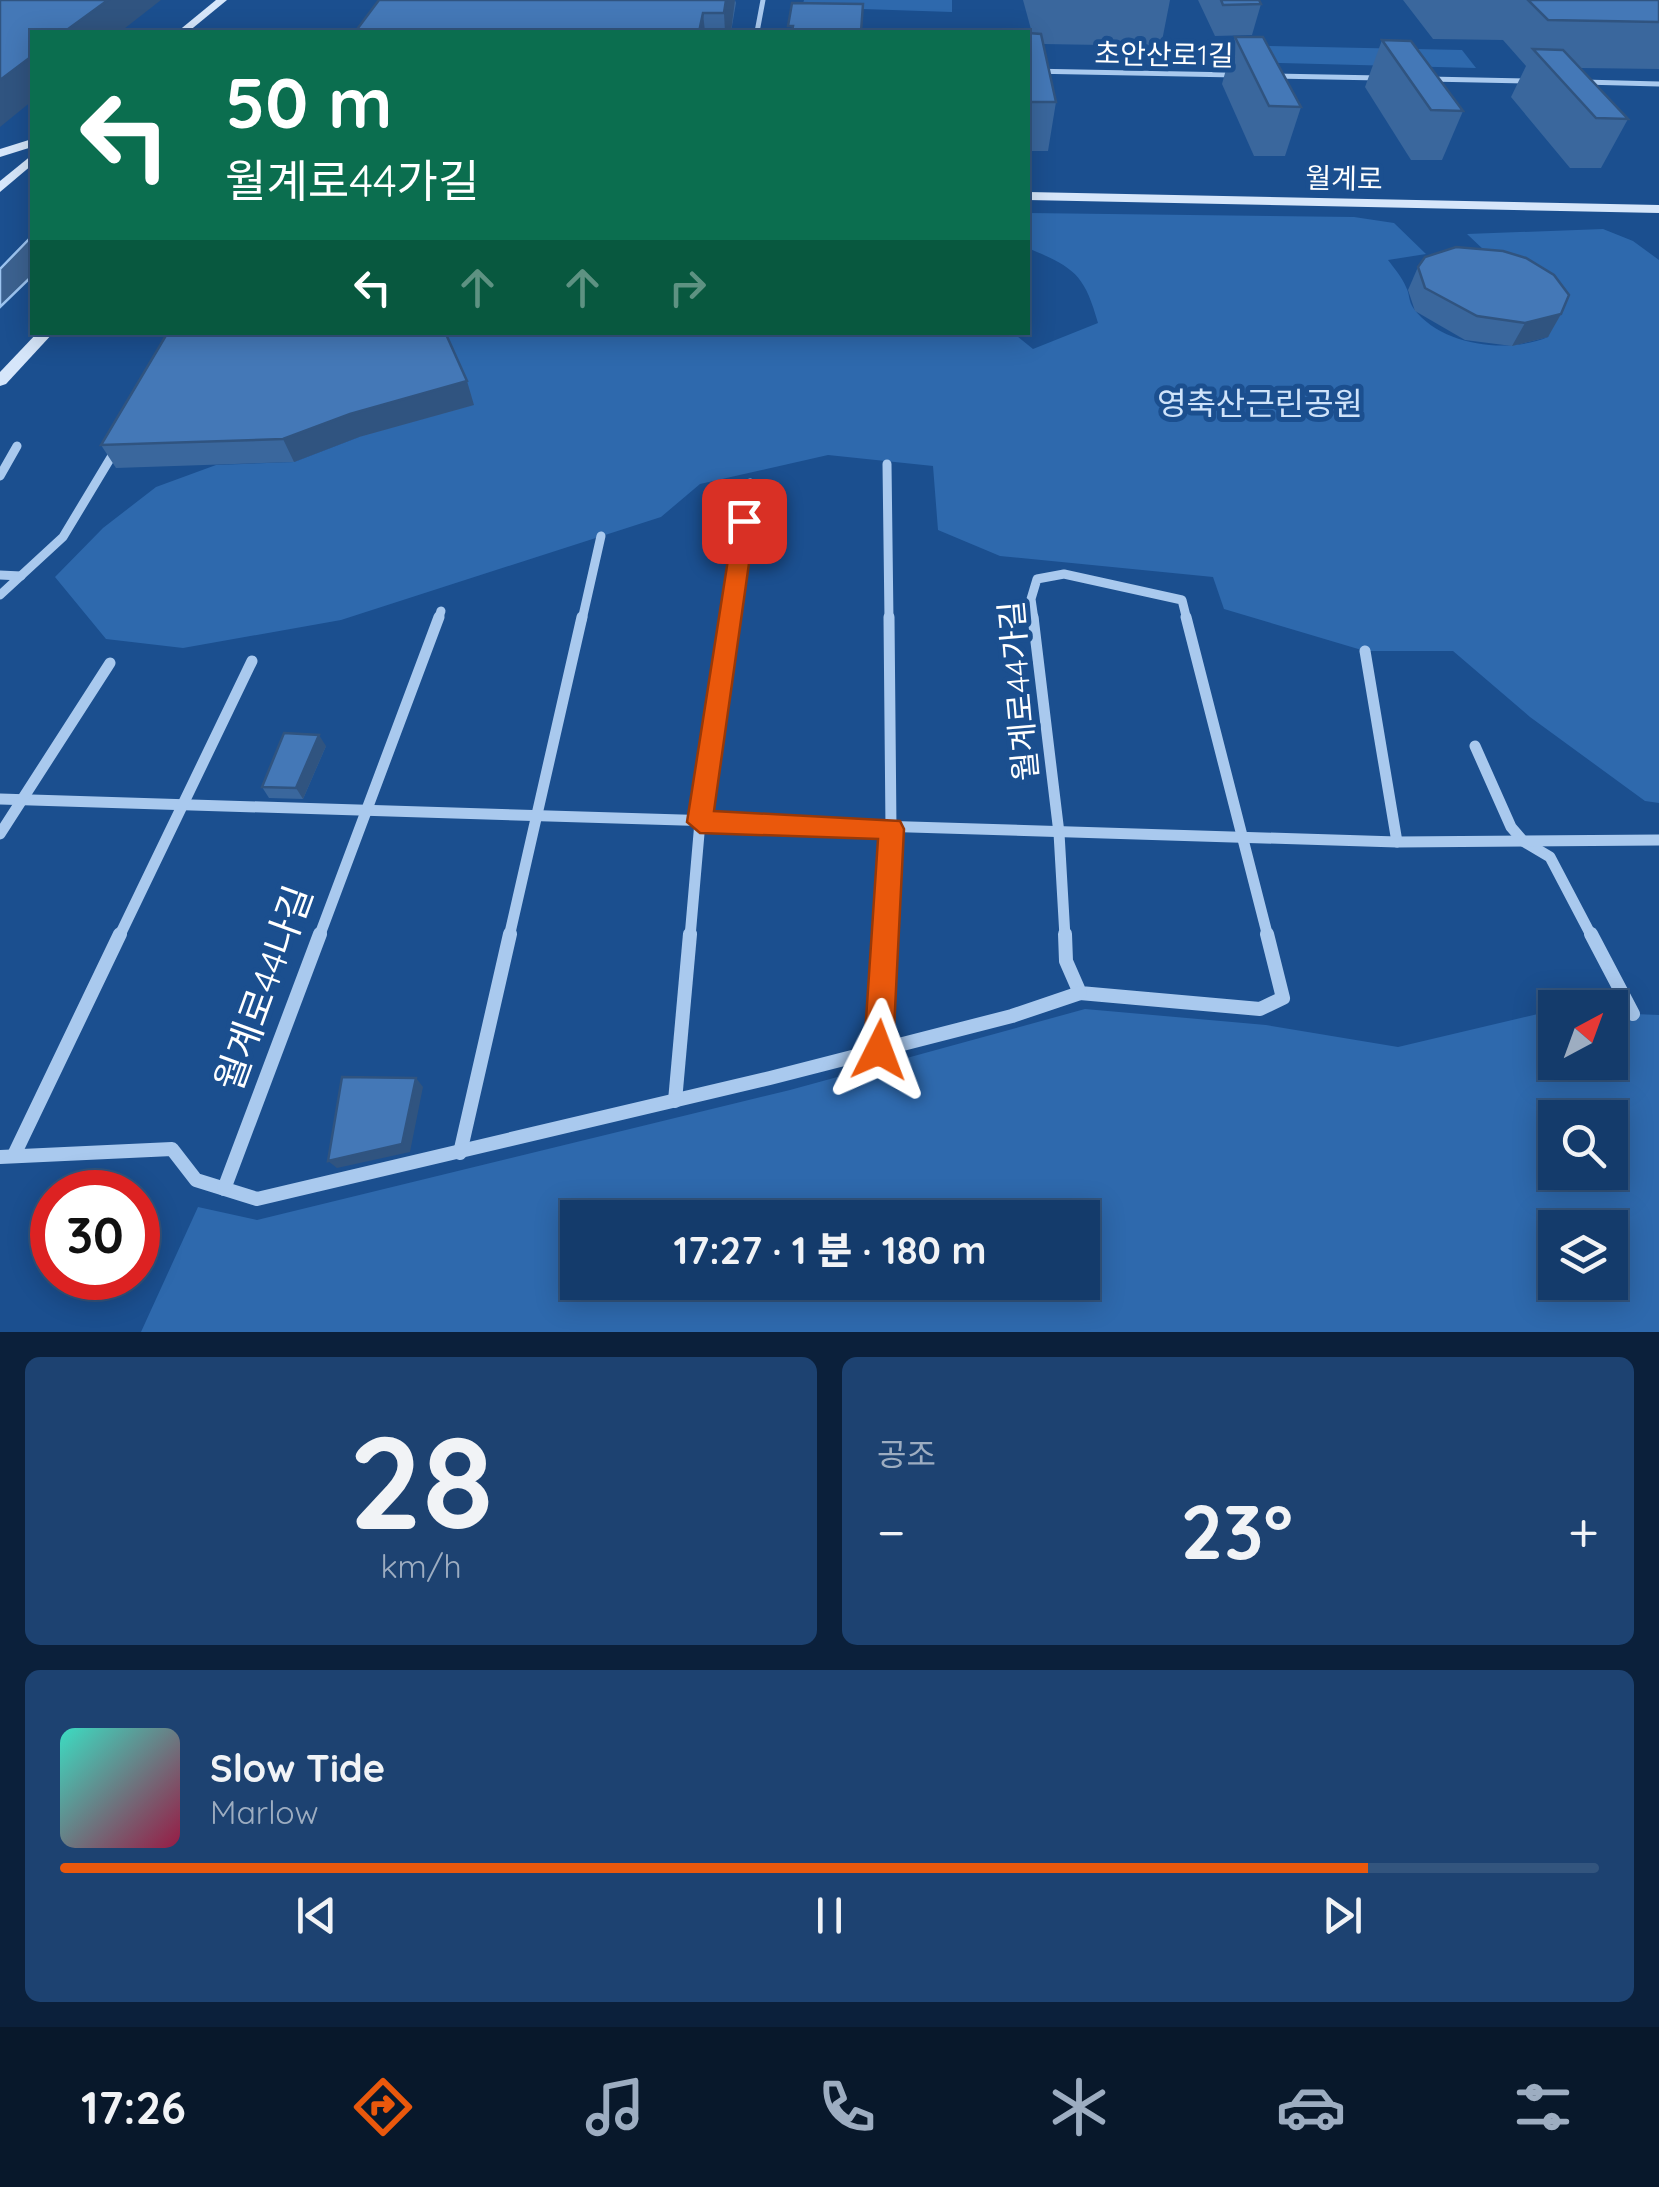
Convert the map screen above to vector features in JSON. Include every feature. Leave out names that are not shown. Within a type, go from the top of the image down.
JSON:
[{"type":"main road","points":[[184,30],[222,0]]},
{"type":"main road","points":[[0,153],[30,144]]},
{"type":"main road","points":[[4,182],[30,161]]},
{"type":"main road","points":[[4,182],[30,180]]},
{"type":"main road","name":"월계로","points":[[1030,196],[1659,209]]},
{"type":"main road","points":[[0,381],[44,335]]},
{"type":"street","points":[[757,30],[763,0]]},
{"type":"street","name":"초안산로1길","points":[[1030,71],[1247,75]]},
{"type":"street","name":"초안산로1길","points":[[1266,76],[1386,78]]},
{"type":"street","points":[[1426,79],[1544,82]]},
{"type":"street","points":[[1564,82],[1659,84]]},
{"type":"street","points":[[0,596],[63,538],[123,436]]},
{"type":"street","points":[[0,476],[17,446]]},
{"type":"street","points":[[879,1050],[891,829],[888,464]]},
{"type":"street","points":[[676,1101],[700,822],[750,483]]},
{"type":"street","points":[[460,1153],[534,818],[602,536]]},
{"type":"street","name":"월계로44가길","points":[[1058,833],[1031,599],[1037,579],[1064,574],[1182,600],[1243,838]]},
{"type":"street","points":[[0,575],[21,576]]},
{"type":"street","points":[[362,810],[441,610]]},
{"type":"street","points":[[1364,651],[1397,842]]},
{"type":"street","points":[[252,660],[187,802],[7,1156],[172,1148],[196,1180],[257,1200],[879,1050],[1080,993],[1260,1009],[1283,998],[1243,838]]},
{"type":"street","points":[[0,834],[110,663]]},
{"type":"street","points":[[1474,746],[1511,828],[1523,841],[1550,857],[1632,1014]]},
{"type":"street","points":[[0,799],[1397,842],[1659,840]]},
{"type":"street","name":"월계로44나길","points":[[224,1189],[362,810]]},
{"type":"street","points":[[1058,833],[1066,961],[1080,993]]},
{"type":"green space","points":[[804,0],[952,0],[952,12],[802,7]]},
{"type":"green space","points":[[1228,45],[1462,50],[1476,68],[1237,62]]},
{"type":"green space","name":"영축산근린공원","points":[[1030,213],[1354,217],[1394,223],[1426,254],[1388,260],[1404,283],[1414,309],[1426,322],[1458,339],[1514,345],[1548,337],[1556,318],[1467,234],[1603,229],[1633,241],[1659,260],[1659,803],[1645,801],[1530,717],[1453,651],[1365,651],[1224,609],[1213,577],[1000,556],[938,530],[933,466],[828,455],[700,484],[661,517],[341,620],[183,648],[106,639],[55,577],[103,528],[156,487],[216,465],[294,462],[359,437],[440,335],[1016,335],[1033,349],[1098,323],[1082,283],[1056,261],[1030,249]]},
{"type":"green space","points":[[1085,1009],[1266,1025],[1398,1047],[1538,1014],[1538,1080],[1628,1080],[1628,1014],[1659,1015],[1659,1332],[141,1332],[156,1300],[160,1300],[160,1290],[198,1207],[257,1220],[790,1090]]},
{"type":"shaded area","points":[[30,238],[30,278],[0,307],[0,269]]},
{"type":"building","points":[[0,0],[108,0],[67,30],[30,30],[30,58],[0,80]]},
{"type":"building","points":[[379,0],[726,0],[724,13],[703,13],[699,30],[356,30]]},
{"type":"building","points":[[1221,0],[1259,0],[1261,4],[1223,5]]},
{"type":"building","points":[[1528,0],[1659,0],[1659,22],[1548,20]]},
{"type":"building","points":[[792,3],[863,4],[861,30],[792,30],[793,26],[788,26]]},
{"type":"building","points":[[1030,33],[1041,34],[1056,102],[1030,102]]},
{"type":"building","points":[[1235,37],[1263,37],[1301,107],[1269,106]]},
{"type":"building","points":[[1382,40],[1411,41],[1463,111],[1431,110]]},
{"type":"building","points":[[1533,49],[1563,50],[1628,119],[1596,118]]},
{"type":"building","points":[[1456,247],[1503,251],[1526,258],[1554,275],[1569,295],[1561,314],[1525,323],[1477,316],[1425,288],[1418,267],[1425,257]]},
{"type":"building","points":[[166,335],[446,335],[467,381],[350,414],[283,439],[101,445]]},
{"type":"building","points":[[284,733],[319,735],[296,788],[262,787]]},
{"type":"building","points":[[342,1077],[416,1078],[402,1144],[328,1161]]},
{"type":"route","points":[[744,521],[700,822],[891,829],[879,1050]]}]
